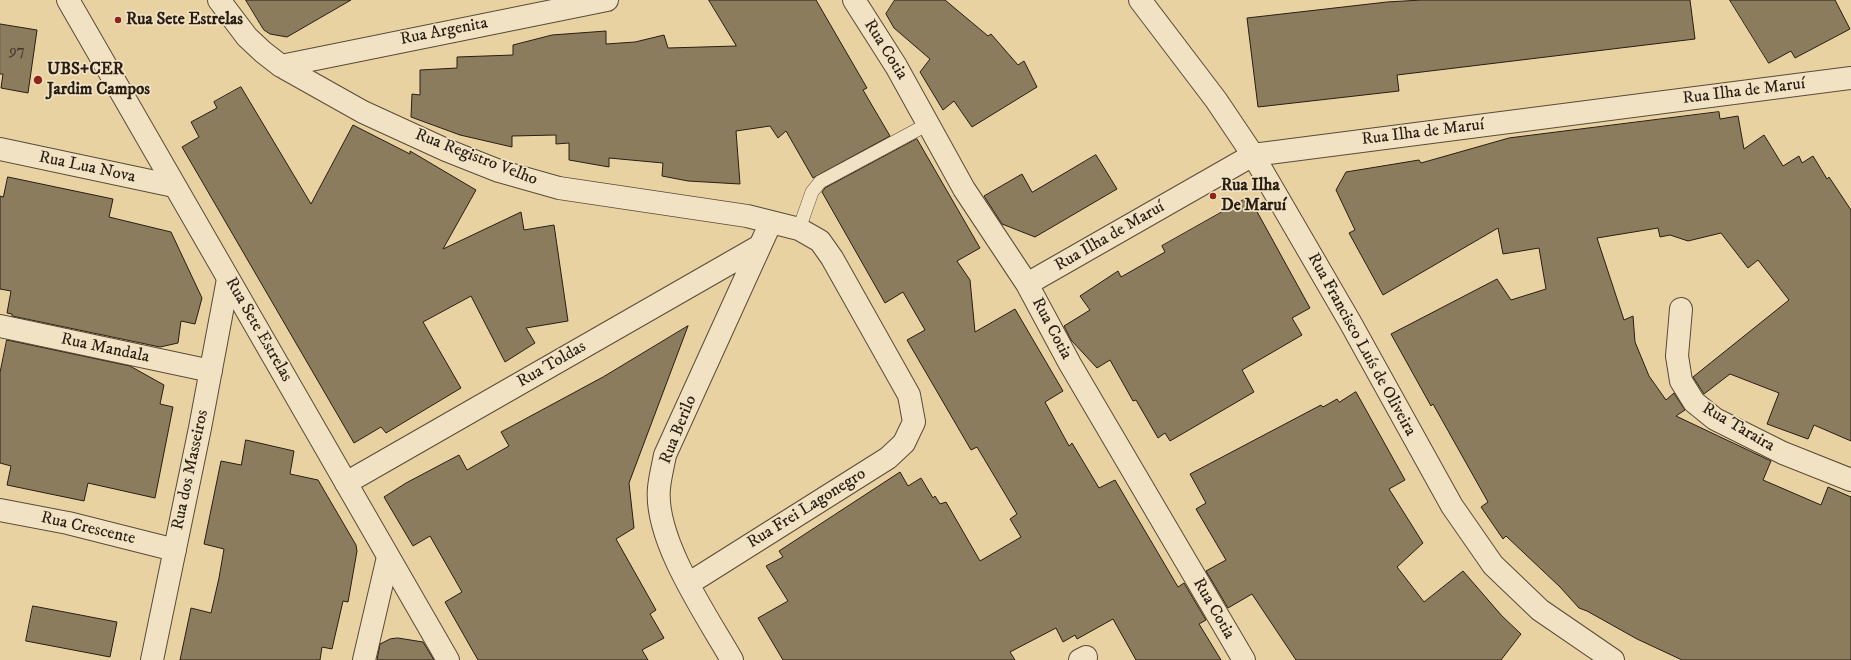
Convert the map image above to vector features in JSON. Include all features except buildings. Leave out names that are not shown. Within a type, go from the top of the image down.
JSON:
[{"type":"street","name":"Rua Sete Estrelas","points":[[68,0],[448,660]]},
{"type":"street","name":"Rua Registro Velho","points":[[219,0],[247,37],[281,66],[363,112],[446,150],[499,171],[559,188],[747,216],[799,229],[820,242],[832,258],[909,395],[914,422]]},
{"type":"street","name":"Rua Argenita","points":[[281,66],[607,0]]},
{"type":"street","name":"Rua Cotia","points":[[854,0],[896,66],[964,189],[1027,284],[1070,364],[1244,660]]},
{"type":"street","name":"Rua Francisco Luís de Oliveira","points":[[1140,0],[1216,100],[1253,155],[1350,322],[1452,506],[1493,565],[1540,610],[1613,660]]},
{"type":"street","name":"Rua Ilha de Maruí","points":[[1027,284],[1253,155],[1851,78]]},
{"type":"street","name":"Rua Lua Nova","points":[[0,149],[174,186]]},
{"type":"street","name":"Rua Berilo","points":[[732,660],[688,584],[672,551],[661,522],[658,489],[665,455],[758,247],[771,222]]},
{"type":"street","name":"Rua Toldas","points":[[346,482],[758,247]]},
{"type":"street","name":"Rua dos Masseiros","points":[[152,660],[211,371],[228,279]]},
{"type":"street","name":"Rua Taraira","points":[[1681,309],[1677,356],[1682,381],[1694,402],[1715,419],[1783,453],[1851,480]]},
{"type":"street","name":"Rua Mandala","points":[[0,326],[211,371]]},
{"type":"street","name":"Rua Frei Lagonegro","points":[[688,584],[888,458],[904,443],[914,422]]},
{"type":"street","name":"Rua Crescente","points":[[0,510],[68,523],[175,550]]},
{"type":"street","points":[[364,660],[388,557]]},
{"type":"lane","points":[[799,229],[812,192],[820,182],[928,124]]},
{"type":"place","name":"Rua Sete Estrelas","points":[[118,20]]},
{"type":"place","name":"UBS+CER Jardim Campos","points":[[38,80]]},
{"type":"place","name":"Rua Ilha De Maruí","points":[[1213,196]]}]
